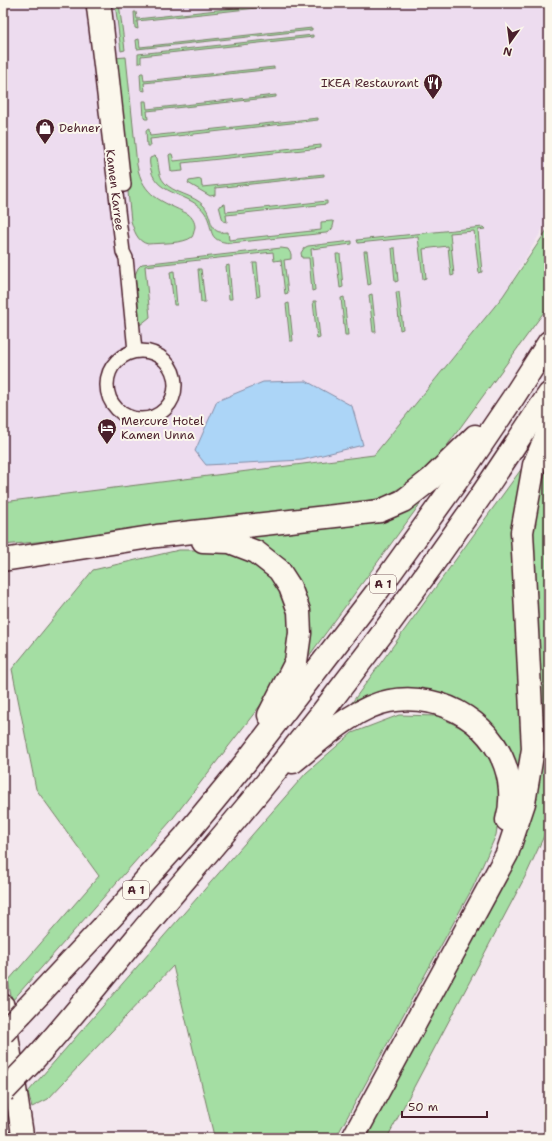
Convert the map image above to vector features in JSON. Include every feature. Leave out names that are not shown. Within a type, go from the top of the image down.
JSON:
[{"type":"highway","name":"A 1","points":[[3,1033],[12,1009],[112,917],[174,848],[245,763],[379,589],[513,398],[549,342]]},
{"type":"highway","name":"A 1","points":[[3,1092],[57,1035],[137,936],[267,782],[402,606],[478,500],[549,394]]},
{"type":"highway","points":[[4,571],[157,536],[380,511],[403,501],[432,479],[513,398]]},
{"type":"highway","points":[[353,1138],[507,854],[524,803],[533,750],[522,532],[534,465],[549,429]]},
{"type":"highway","points":[[4,571],[206,540],[230,542],[256,552],[279,570],[290,587],[299,612],[300,633],[296,662],[245,763]]},
{"type":"highway","points":[[267,782],[345,721],[366,708],[389,701],[415,699],[440,703],[464,714],[484,731],[492,741],[499,751],[508,773],[511,796],[508,818],[491,867],[344,1138]]},
{"type":"main road","points":[[12,1009],[23,1138]]},
{"type":"main road","points":[[3,1089],[10,1138]]},
{"type":"street","name":"Kamen Karree","points":[[93,3],[123,252],[126,258]]},
{"type":"street","name":"Kamen Karree","points":[[104,3],[130,241],[126,258],[135,351]]},
{"type":"street","points":[[135,351],[149,352],[163,358],[172,371],[176,386],[167,408],[154,416],[140,419],[132,418],[119,411],[110,399],[107,384],[110,370],[115,363],[126,354],[135,351]]},
{"type":"shaded area","points":[[3,3],[549,3],[549,218],[503,296],[374,455],[3,502]]},
{"type":"green space","points":[[115,3],[119,3],[125,50],[121,51]]},
{"type":"green space","points":[[279,3],[280,6],[137,21],[138,29],[135,28],[134,12],[136,12],[137,19]]},
{"type":"green space","points":[[312,28],[312,30],[137,49],[136,40],[139,39],[140,47]]},
{"type":"green space","points":[[313,35],[313,37],[141,56],[141,63],[138,63],[138,54]]},
{"type":"green space","points":[[126,57],[137,165],[140,176],[149,191],[155,197],[188,214],[192,218],[195,227],[193,236],[183,241],[148,244],[144,243],[136,235],[133,228],[131,221],[114,58]]},
{"type":"green space","points":[[274,67],[274,69],[144,83],[145,91],[141,90],[141,73],[143,73],[144,81]]},
{"type":"green space","points":[[276,95],[276,97],[147,111],[148,119],[144,118],[143,101],[146,101],[147,109]]},
{"type":"green space","points":[[318,118],[318,120],[150,139],[151,146],[147,146],[146,130],[149,129],[150,136]]},
{"type":"green space","points":[[321,145],[321,148],[182,163],[183,171],[172,172],[169,155],[172,154],[174,161]]},
{"type":"green space","points":[[155,156],[157,158],[159,170],[164,182],[173,189],[200,202],[207,211],[214,228],[217,231],[228,232],[229,240],[321,230],[321,222],[334,222],[333,228],[326,233],[231,243],[217,240],[212,233],[205,213],[199,206],[160,185],[150,166],[150,158]]},
{"type":"green space","points":[[324,174],[324,176],[215,188],[215,195],[210,196],[188,183],[189,181],[201,179],[202,187]]},
{"type":"green space","points":[[327,201],[327,204],[226,215],[227,222],[223,221],[219,206],[225,204],[226,212]]},
{"type":"green space","points":[[483,227],[485,229],[478,230],[482,272],[479,273],[474,231],[450,233],[454,275],[451,276],[448,246],[423,249],[426,278],[423,279],[418,237],[358,243],[357,240]]},
{"type":"green space","points":[[549,227],[549,305],[428,472],[382,498],[297,513],[102,536],[3,545],[3,502],[374,455],[503,296]]},
{"type":"green space","points":[[352,241],[352,244],[311,249],[315,290],[312,291],[309,258],[302,258],[301,253],[304,248],[308,246]]},
{"type":"green space","points":[[281,248],[288,249],[291,254],[291,259],[284,260],[288,293],[285,294],[281,260],[274,261],[273,252],[145,266],[150,317],[140,325],[135,275],[138,268],[142,264]]},
{"type":"green space","points":[[392,248],[395,248],[398,281],[395,282]]},
{"type":"green space","points":[[364,251],[367,251],[371,284],[368,285]]},
{"type":"green space","points":[[336,254],[340,254],[343,287],[340,288]]},
{"type":"green space","points":[[253,263],[257,263],[260,296],[257,297]]},
{"type":"green space","points":[[229,265],[232,299],[229,299],[226,266]]},
{"type":"green space","points":[[198,269],[201,269],[205,302],[201,302]]},
{"type":"green space","points":[[174,271],[177,305],[174,305],[170,272]]},
{"type":"green space","points":[[396,292],[399,292],[403,329],[400,330]]},
{"type":"green space","points":[[372,294],[376,332],[373,332],[369,295]]},
{"type":"green space","points":[[344,297],[348,335],[345,335],[341,298]]},
{"type":"green space","points":[[313,301],[316,301],[320,338],[317,339]]},
{"type":"green space","points":[[289,303],[293,341],[290,341],[286,304]]},
{"type":"green space","points":[[549,453],[549,825],[527,873],[387,1138],[360,1138],[537,788],[532,532],[543,469]]},
{"type":"green space","points":[[525,464],[524,744],[522,780],[441,699],[348,708]]},
{"type":"green space","points":[[419,496],[423,500],[306,660],[305,608],[236,536]]},
{"type":"green space","points":[[179,550],[229,550],[267,570],[291,605],[292,647],[273,689],[170,822],[12,1001],[8,981],[99,876],[36,789],[12,669],[93,570]]},
{"type":"green space","points":[[399,715],[438,716],[467,731],[493,760],[502,795],[496,835],[473,887],[338,1134],[334,1138],[210,1138],[214,1136],[173,966],[48,1099],[32,1107],[28,1092],[306,773],[352,733]]},
{"type":"water","points":[[306,381],[352,406],[363,445],[302,460],[206,465],[195,451],[217,401],[263,382]]},
{"type":"place","name":"IKEA Restaurant","points":[[433,100]]},
{"type":"place","name":"Dehner","points":[[45,145]]},
{"type":"place","name":"Mercure Hotel Kamen Unna","points":[[107,445]]}]
